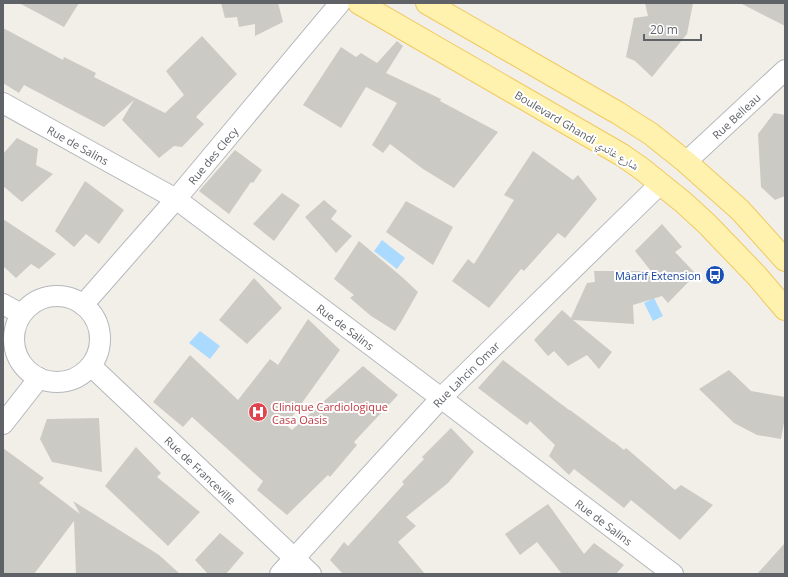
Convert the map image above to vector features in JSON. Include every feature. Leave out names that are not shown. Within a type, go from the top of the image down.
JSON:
[{"type":"main road","name":"Boulevard Ghandi شارع غاندي","points":[[359,3],[622,155],[683,202],[712,229],[757,276],[785,309]]},
{"type":"main road","points":[[427,3],[618,113],[650,134],[686,162],[740,210],[785,260]]},
{"type":"street","name":"Rue des Clecy","points":[[83,305],[176,199],[340,3]]},
{"type":"street","name":"Rue Belleau","points":[[686,162],[785,70]]},
{"type":"street","name":"Rue de Salins","points":[[3,103],[176,199],[673,574]]},
{"type":"street","name":"Rue Lahcin Omar","points":[[280,574],[441,398],[660,184]]},
{"type":"street","points":[[61,296],[72,299],[83,305],[94,318],[100,339],[96,356],[91,366],[83,373],[69,380],[54,382],[34,376],[18,359],[14,348],[14,330],[21,314],[34,302],[50,297],[61,296]]},
{"type":"street","points":[[3,304],[21,314]]},
{"type":"street","name":"Rue de Franceville","points":[[91,366],[311,574]]},
{"type":"street","points":[[3,424],[39,378]]},
{"type":"water","points":[[382,240],[405,258],[397,269],[374,251]]},
{"type":"water","points":[[654,298],[663,316],[653,321],[644,303]]},
{"type":"water","points":[[200,331],[220,346],[210,359],[189,343]]},
{"type":"building","points":[[19,3],[79,3],[64,27]]},
{"type":"building","points":[[221,3],[278,3],[283,22],[255,36],[255,24],[239,27],[237,17],[225,18]]},
{"type":"building","points":[[645,3],[693,3],[687,34],[652,77],[635,61],[626,57],[634,18],[648,16]]},
{"type":"building","points":[[740,3],[785,3],[785,26]]},
{"type":"building","points":[[3,28],[63,60],[64,57],[96,73],[94,77],[165,113],[184,95],[166,71],[202,36],[237,74],[196,117],[204,124],[182,147],[174,146],[159,158],[122,120],[134,100],[104,127],[24,85],[19,93],[3,83]]},
{"type":"building","points":[[397,41],[403,46],[386,73],[441,99],[440,101],[498,132],[454,188],[423,169],[390,144],[383,153],[372,145],[397,103],[366,87],[341,128],[303,105],[341,47],[356,57],[361,53],[377,63]]},
{"type":"building","points":[[774,113],[785,115],[785,196],[775,200],[761,187],[758,134]]},
{"type":"building","points":[[17,138],[38,149],[36,165],[53,174],[22,202],[3,186],[3,154]]},
{"type":"building","points":[[235,150],[262,170],[253,183],[251,182],[229,214],[199,191]]},
{"type":"building","points":[[533,151],[573,180],[578,175],[597,199],[565,238],[558,233],[524,271],[521,269],[489,308],[452,281],[468,259],[474,264],[514,200],[504,195]]},
{"type":"building","points":[[85,181],[124,210],[99,244],[86,234],[74,247],[55,231]]},
{"type":"building","points":[[282,193],[300,205],[274,241],[253,224]]},
{"type":"building","points":[[324,200],[337,211],[331,219],[352,236],[336,253],[305,217]]},
{"type":"building","points":[[406,201],[453,227],[433,265],[386,232]]},
{"type":"building","points":[[3,219],[56,254],[39,269],[31,264],[16,278],[3,266]]},
{"type":"building","points":[[662,224],[682,247],[675,252],[696,274],[668,303],[662,296],[633,305],[634,324],[573,320],[612,352],[599,369],[587,355],[568,366],[554,351],[548,356],[534,340],[562,310],[571,318],[587,283],[595,282],[594,271],[651,271],[635,251]]},
{"type":"building","points":[[359,241],[418,292],[395,331],[371,316],[350,298],[354,295],[334,279]]},
{"type":"building","points":[[254,278],[282,308],[247,344],[219,320]]},
{"type":"building","points":[[308,319],[340,350],[286,425],[292,430],[363,366],[398,395],[354,442],[357,445],[330,477],[328,475],[287,515],[257,490],[263,481],[192,417],[183,427],[153,402],[190,355],[238,400],[270,359],[278,365]]},
{"type":"building","points":[[503,360],[624,450],[626,448],[675,490],[681,485],[713,505],[680,540],[631,500],[624,508],[574,469],[569,475],[549,456],[555,445],[530,421],[527,425],[478,388]]},
{"type":"building","points":[[729,370],[751,391],[785,397],[785,417],[781,439],[757,435],[734,423],[699,389]]},
{"type":"building","points":[[99,418],[102,472],[52,462],[40,439],[47,419]]},
{"type":"building","points":[[451,428],[474,452],[448,483],[406,517],[416,526],[398,542],[425,574],[343,574],[330,560],[344,542],[348,546],[404,484],[402,482],[424,459],[422,457]]},
{"type":"building","points":[[136,447],[161,473],[157,477],[200,512],[168,546],[105,486]]},
{"type":"building","points":[[3,448],[44,478],[39,483],[80,514],[73,501],[159,555],[180,574],[76,574],[74,521],[34,574],[3,574]]},
{"type":"building","points":[[548,504],[584,554],[594,543],[624,565],[616,574],[562,574],[537,542],[520,555],[505,534]]},
{"type":"building","points":[[220,533],[244,553],[226,574],[208,574],[195,560]]},
{"type":"building","points":[[785,543],[785,574],[757,574]]},
{"type":"place","name":"Mâarif Extension","points":[[715,275]]},
{"type":"place","name":"Clinique Cardiologique Casa Oasis","points":[[258,412]]}]
